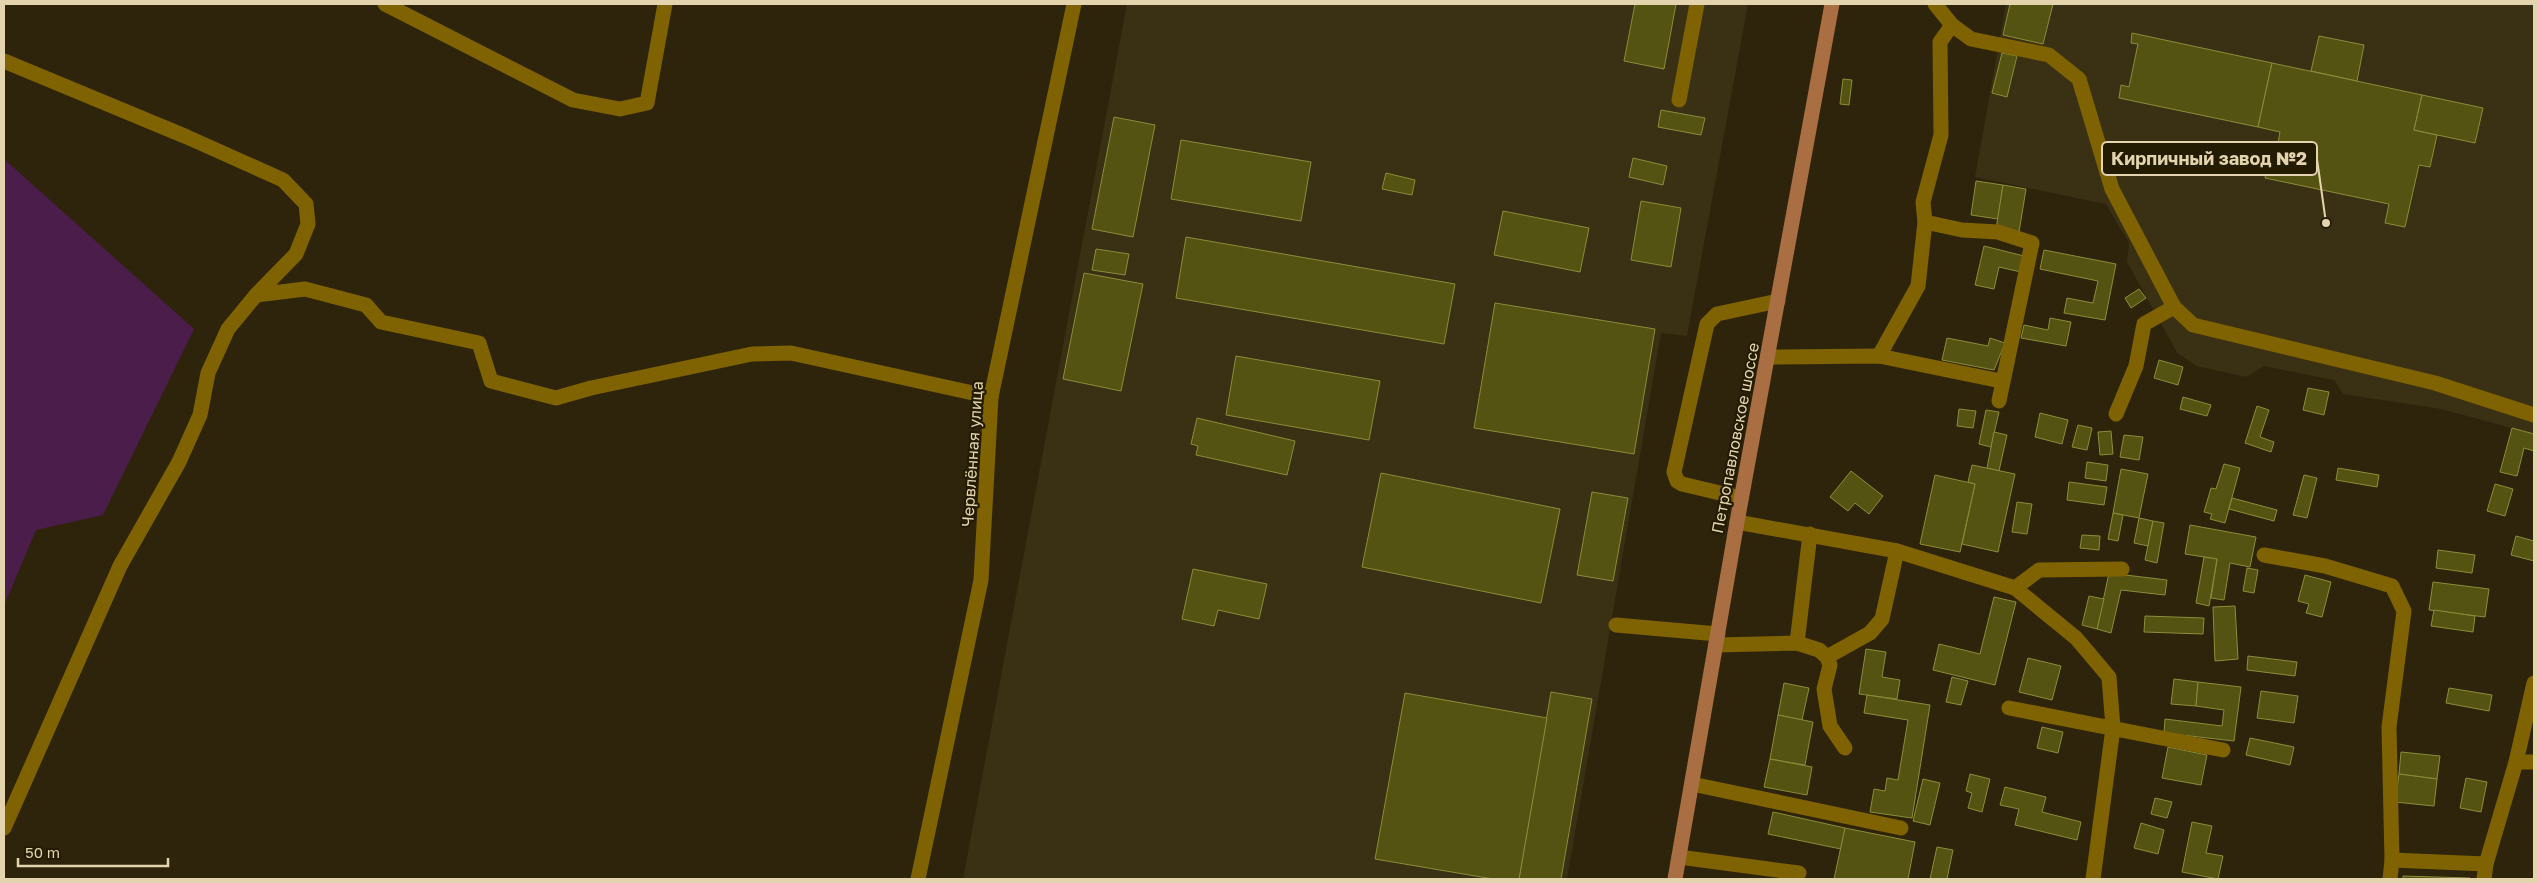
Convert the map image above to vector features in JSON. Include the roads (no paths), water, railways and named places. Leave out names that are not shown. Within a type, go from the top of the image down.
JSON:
[{"type":"main road","name":"Петропавловское шоссе","points":[[1675,879],[1741,498],[1832,4]]},
{"type":"street","points":[[385,4],[572,100],[620,109],[647,103],[665,4]]},
{"type":"street","name":"Червлённая улица","points":[[918,879],[981,580],[991,397],[1074,4]]},
{"type":"street","points":[[1679,100],[1697,4]]},
{"type":"street","points":[[1935,4],[1952,25],[1971,39],[2049,55],[2079,79],[2112,189],[2174,307],[2193,325],[2435,383],[2534,416]]},
{"type":"street","points":[[1879,356],[1918,286],[1925,222],[1923,202],[1940,135],[1940,42],[1952,25]]},
{"type":"street","points":[[4,61],[187,137],[283,180],[306,204],[308,224],[296,254],[256,295],[228,329],[208,373],[197,423],[179,462],[120,566],[4,828]]},
{"type":"street","points":[[1925,222],[1962,230],[1998,232],[2032,243],[2001,381],[1999,401]]},
{"type":"street","points":[[256,295],[305,289],[366,305],[381,322],[479,343],[492,381],[556,398],[590,388],[752,354],[792,353],[991,397]]},
{"type":"street","points":[[1741,498],[1682,484],[1677,480],[1674,472],[1707,324],[1717,314],[1778,301]]},
{"type":"street","points":[[2116,414],[2136,366],[2144,324],[2174,307]]},
{"type":"street","points":[[1768,357],[1879,356],[2001,381]]},
{"type":"street","points":[[1737,522],[1897,551],[2015,588],[2076,638],[2109,677],[2113,728],[2093,879]]},
{"type":"street","points":[[1797,643],[1810,534]]},
{"type":"street","points":[[1827,657],[1877,628],[1882,618],[1897,551]]},
{"type":"street","points":[[2264,555],[2325,566],[2392,586],[2404,611],[2389,727],[2392,860],[2390,879]]},
{"type":"street","points":[[2015,588],[2039,570],[2122,569]]},
{"type":"street","points":[[1616,625],[1717,639],[1797,643],[1818,650],[1827,657],[1830,665],[1824,689],[1830,726],[1845,748]]},
{"type":"street","points":[[2392,860],[2485,872],[2516,762],[2534,683]]},
{"type":"street","points":[[2009,708],[2223,750]]},
{"type":"street","points":[[2516,762],[2534,762]]},
{"type":"street","points":[[1692,784],[1901,828]]},
{"type":"street","points":[[1679,857],[1799,873]]},
{"type":"place","name":"Кирпичный завод №2","points":[[2326,223]]}]
